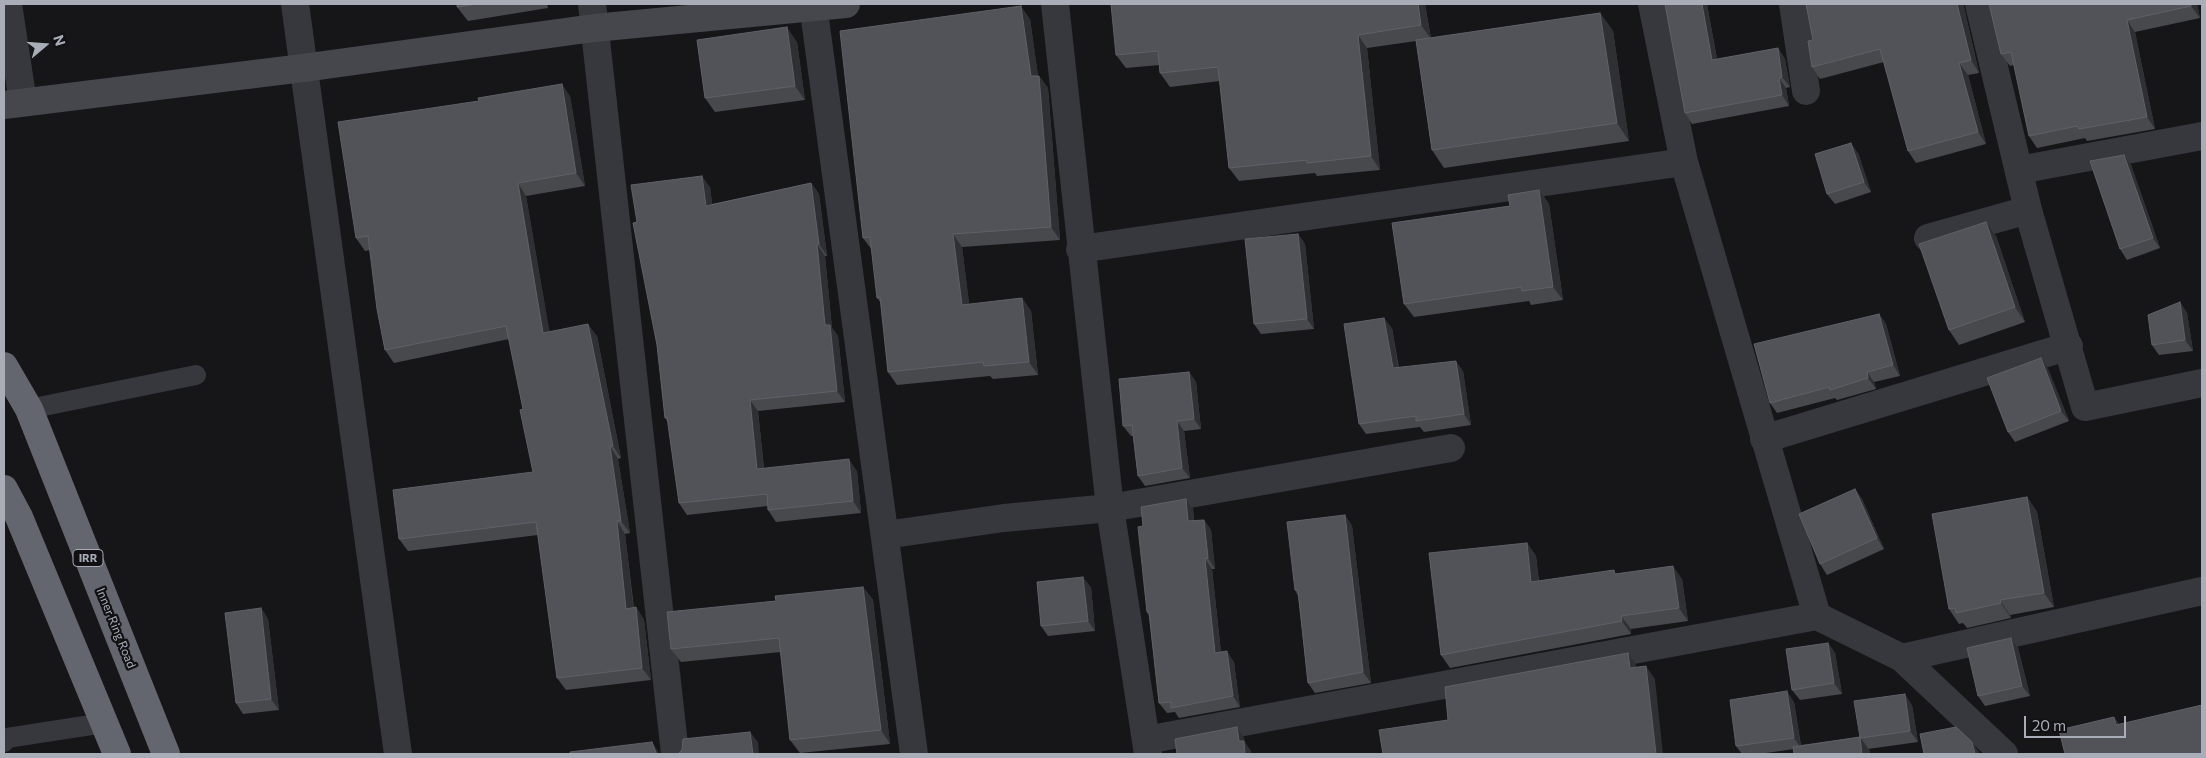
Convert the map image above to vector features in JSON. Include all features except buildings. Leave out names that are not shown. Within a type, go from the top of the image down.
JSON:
[{"type":"highway","name":"Inner Ring Road","points":[[4,366],[30,409],[166,754]]},
{"type":"highway","points":[[4,489],[20,518],[117,754]]},
{"type":"street","points":[[8,4],[13,103],[303,68],[593,16],[846,4]]},
{"type":"street","points":[[295,4],[398,754]]},
{"type":"street","points":[[1055,4],[1080,249],[1110,508],[1147,747],[1817,616],[1902,658],[2004,754]]},
{"type":"street","points":[[1652,4],[1684,162],[1817,616]]},
{"type":"street","points":[[1793,4],[1806,91]]},
{"type":"street","points":[[1980,4],[2028,210],[2086,407],[2202,383]]},
{"type":"street","points":[[813,5],[914,754]]},
{"type":"street","points":[[593,16],[674,754]]},
{"type":"street","points":[[2019,170],[2202,136]]},
{"type":"street","points":[[1080,249],[1684,162]]},
{"type":"street","points":[[1928,238],[2028,210]]},
{"type":"street","points":[[1764,439],[2069,346]]},
{"type":"street","points":[[885,535],[1004,518],[1110,508],[1451,448]]},
{"type":"street","points":[[1902,658],[2202,591]]},
{"type":"lane","points":[[30,409],[196,375]]},
{"type":"lane","points":[[4,742],[7,738],[104,723]]}]
